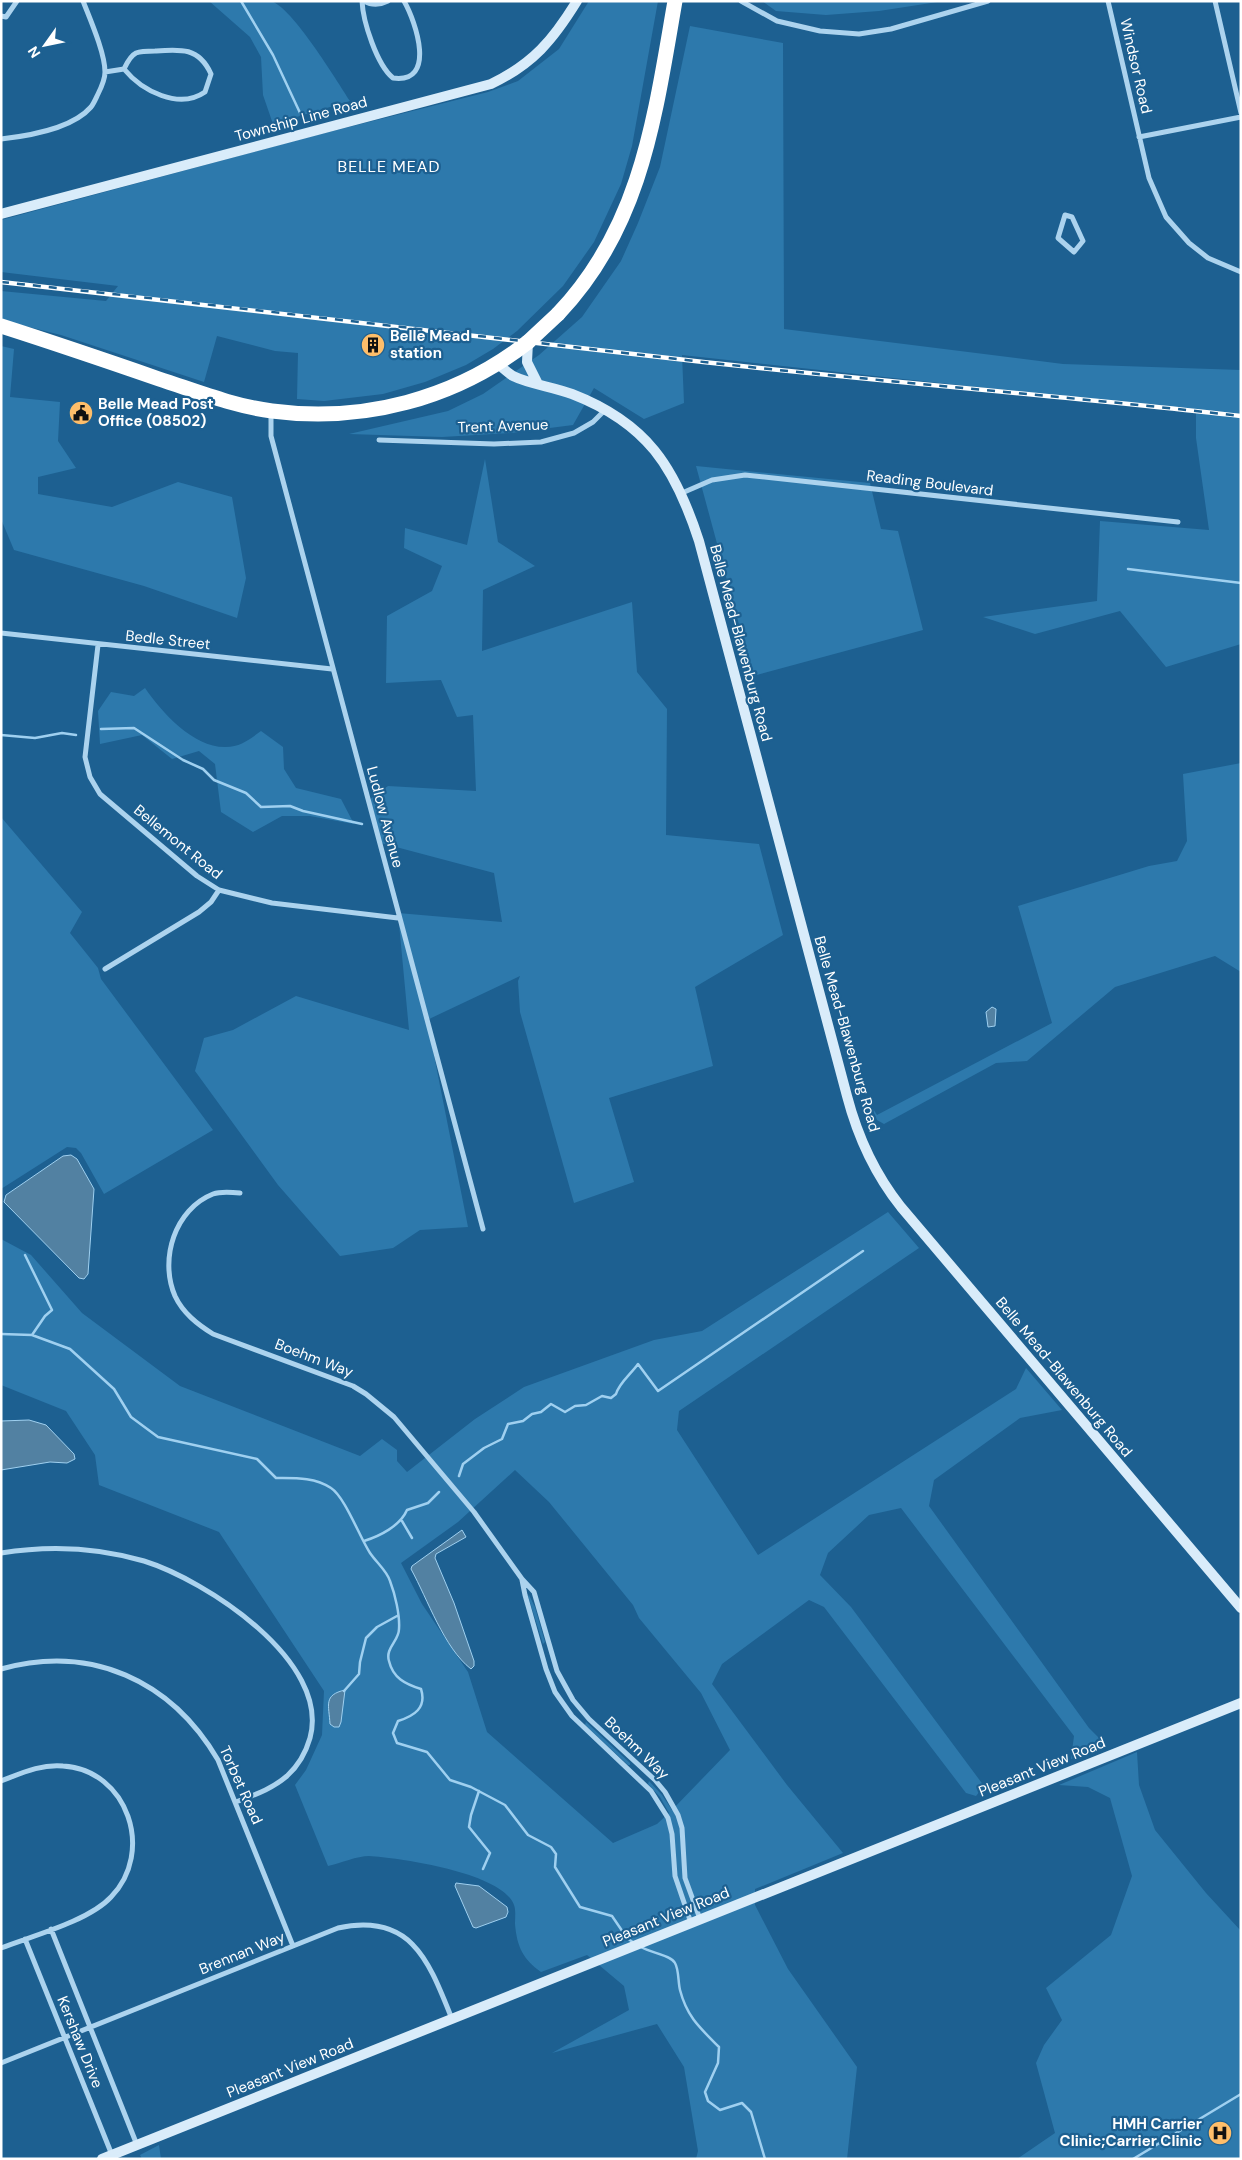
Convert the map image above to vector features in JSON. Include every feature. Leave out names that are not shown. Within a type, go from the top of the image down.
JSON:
[{"type":"highway","points":[[1,326],[209,396],[271,411],[310,414],[367,411],[421,398],[448,389],[482,374],[528,342],[573,298],[590,277],[614,236],[640,173],[654,117],[675,1]]},
{"type":"street","points":[[1,16],[6,16],[18,1]]},
{"type":"street","points":[[1,139],[25,136],[58,127],[79,118],[91,107],[101,88],[105,72],[84,1]]},
{"type":"street","points":[[388,1],[373,4],[363,1],[365,24],[384,66],[393,78],[401,79],[412,74],[420,63],[421,56],[410,13],[404,1]]},
{"type":"street","name":"Township Line Road","points":[[1,214],[491,84],[519,69],[545,48],[577,1]]},
{"type":"street","points":[[741,1],[777,21],[820,31],[859,34],[891,29],[988,1]]},
{"type":"street","name":"Windsor Road","points":[[1108,1],[1149,178],[1166,217],[1188,243],[1208,258],[1241,272]]},
{"type":"street","points":[[1215,1],[1241,113]]},
{"type":"street","points":[[105,72],[124,68],[136,53],[183,49],[198,56],[206,64],[211,74],[205,92],[198,97],[180,101],[133,80],[124,68]]},
{"type":"street","name":"Windsor Road","points":[[1139,137],[1241,117]]},
{"type":"street","points":[[1065,215],[1072,217],[1084,241],[1074,252],[1058,238],[1065,215]]},
{"type":"street","points":[[528,342],[529,367],[537,382]]},
{"type":"street","points":[[498,364],[514,376],[570,393],[605,409]]},
{"type":"street","name":"Trent Avenue","points":[[379,440],[494,444],[541,442],[564,437],[579,431],[593,422],[605,409]]},
{"type":"street","name":"Belle Mead-Blawenburg Road","points":[[605,409],[624,421],[644,439],[671,473],[682,493],[701,550],[851,1112],[872,1167],[901,1207],[1241,1608]]},
{"type":"street","name":"Ludlow Avenue","points":[[271,411],[273,443],[398,918],[483,1229]]},
{"type":"street","name":"Reading Boulevard","points":[[682,493],[712,480],[745,475],[1178,522]]},
{"type":"street","name":"Bedle Street","points":[[1,633],[332,669]]},
{"type":"street","name":"Bellemont Road","points":[[98,645],[85,757],[88,772],[100,794],[196,876],[220,890],[272,903],[398,918]]},
{"type":"street","points":[[105,969],[199,912],[211,902],[220,890]]},
{"type":"street","name":"Boehm Way","points":[[240,1193],[215,1193],[205,1198],[192,1208],[178,1227],[169,1252],[169,1268],[171,1283],[181,1306],[195,1321],[213,1334],[339,1380],[366,1394],[394,1417],[474,1512],[522,1579],[534,1592],[563,1684],[582,1712],[665,1792],[678,1815],[682,1831],[686,1878],[696,1922]]},
{"type":"street","points":[[1,1553],[38,1548],[73,1548],[99,1550],[144,1561],[166,1569],[207,1590],[249,1620],[272,1643],[299,1676],[306,1688],[310,1703],[311,1733],[303,1756],[288,1775],[266,1790],[236,1802]]},
{"type":"street","name":"Boehm Way","points":[[522,1579],[543,1661],[555,1692],[577,1721],[651,1791],[668,1818],[672,1832],[675,1876],[696,1922]]},
{"type":"street","points":[[543,1661],[553,1656]]},
{"type":"street","name":"Torbet Road","points":[[1,1669],[40,1661],[73,1661],[106,1668],[141,1682],[172,1702],[197,1728],[218,1760],[293,1946]]},
{"type":"street","name":"Pleasant View Road","points":[[107,2157],[1241,1704]]},
{"type":"street","points":[[577,1721],[582,1712]]},
{"type":"street","points":[[1,1781],[35,1768],[49,1765],[81,1769],[109,1786],[120,1799],[127,1812],[134,1843],[132,1858],[121,1885],[100,1907],[51,1929],[1,1948]]},
{"type":"street","points":[[672,1832],[682,1831]]},
{"type":"street","name":"Brennan Way","points":[[1,2063],[338,1928],[353,1925],[370,1925],[394,1932],[414,1946],[423,1955],[437,1981],[452,2019]]},
{"type":"street","name":"Kershaw Drive","points":[[51,1929],[137,2145]]},
{"type":"street","name":"Kershaw Drive","points":[[25,1939],[65,2037],[107,2157]]},
{"type":"shaded area","points":[[209,1],[271,1],[280,6],[314,46],[350,101],[273,124],[263,95],[261,57],[250,37]]},
{"type":"shaded area","points":[[589,1],[658,1],[632,146],[621,184],[594,242],[563,286],[517,331],[493,349],[466,365],[425,382],[383,394],[324,401],[297,399],[298,353],[275,351],[217,336],[204,382],[61,335],[1,320],[1,291],[106,301],[118,286],[1,272],[1,220],[305,138],[488,92],[518,81],[559,49]]},
{"type":"shaded area","points":[[762,1],[944,1],[879,11],[826,15],[776,11]]},
{"type":"shaded area","points":[[690,26],[783,43],[784,329],[1063,364],[1241,370],[1241,644],[1166,667],[1120,611],[1035,634],[983,617],[1097,601],[1100,521],[1209,530],[1196,438],[1196,411],[682,355],[684,403],[644,419],[594,388],[573,425],[511,433],[442,437],[349,434],[448,411],[483,394],[539,355],[582,317],[621,261],[660,167]]},
{"type":"shaded area","points":[[1,346],[14,349],[10,397],[60,402],[58,441],[76,468],[38,477],[38,494],[112,507],[178,482],[232,497],[246,578],[237,618],[144,586],[14,550],[1,519]]},
{"type":"shaded area","points":[[485,459],[498,542],[535,566],[483,590],[482,651],[632,602],[637,672],[667,709],[666,835],[759,844],[783,935],[695,987],[713,1066],[609,1098],[634,1182],[574,1203],[520,1012],[518,981],[520,976],[427,1020],[468,1227],[420,1230],[393,1248],[340,1256],[278,1185],[195,1071],[204,1038],[233,1030],[296,996],[409,1030],[398,913],[502,922],[494,873],[381,843],[369,800],[388,786],[476,791],[473,715],[457,717],[441,680],[386,683],[387,616],[432,591],[442,566],[404,548],[405,528],[467,545]]},
{"type":"shaded area","points":[[696,466],[870,483],[881,529],[898,531],[923,630],[753,676]]},
{"type":"shaded area","points":[[145,688],[170,718],[202,742],[214,746],[231,747],[245,742],[261,731],[283,747],[284,769],[296,788],[341,799],[354,824],[310,816],[282,816],[253,832],[221,812],[215,764],[199,751],[172,759],[142,735],[100,744],[98,711],[111,692],[134,696]]},
{"type":"shaded area","points":[[1241,763],[1241,972],[1215,956],[1115,987],[1027,1061],[996,1063],[884,1124],[877,1120],[870,1104],[877,1115],[1052,1023],[1018,906],[1149,866],[1177,861],[1187,841],[1183,774]]},
{"type":"shaded area","points":[[1,817],[82,912],[70,933],[98,968],[101,979],[213,1130],[104,1194],[81,1153],[76,1148],[67,1147],[1,1189]]},
{"type":"shaded area","points":[[992,1007],[996,1009],[995,1026],[988,1027],[986,1012]]},
{"type":"shaded area","points":[[71,1155],[77,1159],[94,1189],[88,1274],[84,1279],[79,1278],[4,1202],[6,1195],[63,1156]]},
{"type":"shaded area","points":[[888,1212],[919,1248],[679,1411],[677,1430],[758,1555],[1016,1389],[1026,1368],[1062,1410],[1020,1418],[934,1480],[929,1506],[1089,1728],[1106,1745],[1071,1759],[1074,1736],[901,1508],[869,1515],[828,1553],[820,1575],[851,1607],[984,1786],[976,1796],[966,1793],[824,1607],[809,1600],[722,1664],[712,1684],[787,1785],[843,1853],[755,1889],[755,1905],[788,1969],[857,2067],[847,2159],[696,2159],[698,2151],[684,2067],[657,2024],[552,2053],[629,2010],[624,1986],[587,1955],[541,1972],[525,1957],[519,1946],[514,1905],[506,1894],[491,1884],[472,1876],[426,1864],[369,1856],[354,1858],[328,1866],[295,1785],[306,1770],[322,1735],[324,1691],[219,1532],[99,1485],[95,1455],[66,1411],[1,1385],[1,1239],[31,1255],[82,1313],[180,1386],[360,1456],[382,1439],[397,1450],[397,1461],[407,1472],[475,1419],[524,1387],[654,1340],[702,1331]],"holes":[[[515,1470],[549,1502],[633,1605],[639,1618],[701,1693],[730,1750],[672,1810],[649,1781],[648,1784],[660,1797],[669,1813],[657,1824],[613,1843],[487,1732],[468,1672],[422,1604],[401,1563],[458,1522]]]},
{"type":"shaded area","points":[[29,1420],[46,1425],[74,1454],[75,1459],[67,1463],[50,1462],[1,1470],[1,1421]]},
{"type":"shaded area","points":[[462,1530],[466,1537],[436,1554],[435,1558],[454,1603],[474,1661],[474,1666],[471,1669],[461,1660],[437,1623],[411,1569],[412,1566]]},
{"type":"shaded area","points":[[528,1596],[535,1607],[545,1642],[543,1644]]},
{"type":"shaded area","points":[[345,1690],[341,1722],[339,1727],[334,1727],[330,1724],[330,1698],[338,1692]]},
{"type":"shaded area","points":[[586,1722],[630,1763],[630,1765],[585,1725]]},
{"type":"shaded area","points":[[1137,1752],[1139,1785],[1155,1830],[1206,1893],[1241,1931],[1241,2159],[1017,2159],[1055,2133],[1036,2063],[1044,2045],[1062,2020],[1046,1988],[1111,1935],[1132,1876],[1110,1798],[1088,1787],[1059,1785]]},
{"type":"shaded area","points":[[456,1883],[479,1886],[507,1907],[506,1917],[476,1928],[473,1927],[455,1886]]},
{"type":"shaded area","points":[[159,2145],[161,2159],[142,2159],[140,2155]]},
{"type":"waterway","points":[[241,1],[273,55],[301,115]]},
{"type":"waterway","points":[[1128,569],[1241,583]]},
{"type":"waterway","points":[[101,729],[134,728],[183,760],[203,769],[214,780],[246,793],[261,807],[290,806],[303,811],[362,824]]},
{"type":"waterway","points":[[1,735],[35,738],[62,733],[76,735]]},
{"type":"waterway","points":[[459,1476],[463,1464],[484,1448],[502,1439],[508,1424],[523,1421],[532,1414],[541,1412],[551,1404],[565,1412],[575,1406],[586,1405],[602,1396],[611,1398],[638,1364],[658,1391],[863,1251]]},
{"type":"waterway","points":[[25,1255],[52,1310],[45,1316],[32,1335]]},
{"type":"waterway","points":[[1,1334],[32,1335],[70,1349],[114,1389],[131,1417],[158,1437],[257,1459],[276,1478],[312,1480],[331,1488],[342,1500],[370,1553],[389,1577],[397,1605],[399,1623],[397,1637],[390,1648],[388,1656],[393,1672],[400,1680],[421,1689],[421,1706],[414,1714],[398,1721],[393,1733],[397,1743],[427,1752],[450,1780],[471,1787],[505,1805],[528,1835],[551,1847],[556,1854],[555,1867],[580,1907],[612,1916],[627,1938],[634,1943]]},
{"type":"waterway","points":[[364,1541],[389,1530],[400,1521],[407,1510],[428,1503],[439,1492]]},
{"type":"waterway","points":[[402,1521],[412,1538]]},
{"type":"waterway","points":[[344,1691],[359,1674],[366,1638],[377,1627],[397,1616]]},
{"type":"waterway","points":[[479,1791],[469,1827],[490,1853],[483,1869]]},
{"type":"waterway","points":[[641,1947],[669,1958],[675,1963],[680,1990],[686,2008],[700,2028],[719,2047],[718,2063],[705,2092],[708,2101],[720,2110],[742,2103],[751,2112],[765,2159]]},
{"type":"waterway","points":[[1133,2159],[1241,2094]]},
{"type":"railway","points":[[1,282],[755,368],[1241,416]]},
{"type":"place","name":"Belle Mead station","points":[[373,345]]},
{"type":"place","name":"Belle Mead Post Office (08502)","points":[[81,413]]},
{"type":"place","name":"HMH Carrier Clinic;Carrier Clinic","points":[[1220,2133]]},
{"type":"district","name":"BELLE MEAD","points":[[389,166]]}]
